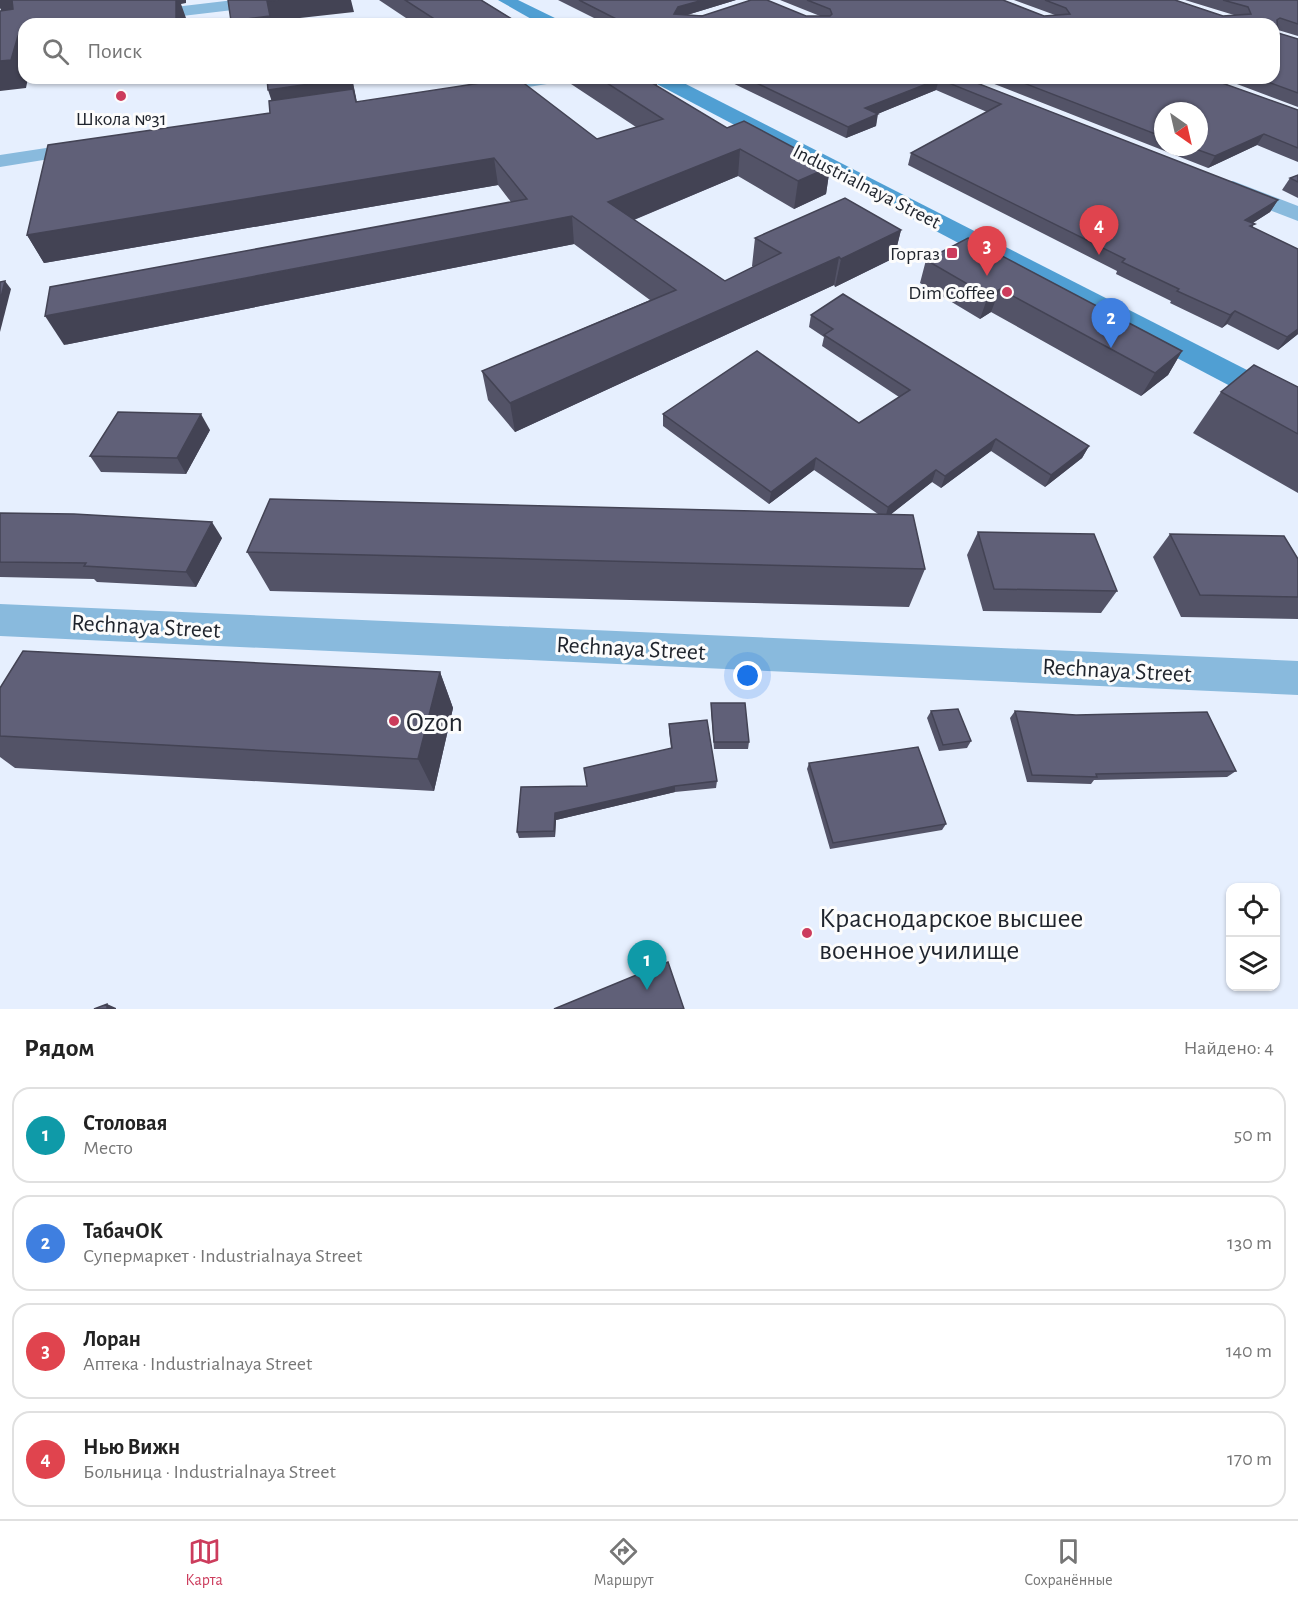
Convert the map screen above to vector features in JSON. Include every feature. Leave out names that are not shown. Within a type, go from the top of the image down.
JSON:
[{"type":"main road","points":[[506,0],[541,18]]},
{"type":"main road","name":"Industrialnaya Street","points":[[672,84],[1294,402]]},
{"type":"street","points":[[124,18],[275,0]]},
{"type":"street","points":[[460,91],[507,84]]},
{"type":"street","points":[[0,161],[117,143]]},
{"type":"street","points":[[1210,179],[1298,214]]},
{"type":"street","name":"Rechnaya Street","points":[[0,620],[1298,678]]},
{"type":"building","points":[[12,0],[176,0],[176,18],[18,18],[18,36],[11,60],[0,61],[0,11],[13,9]]},
{"type":"building","points":[[228,0],[278,0],[267,1],[270,16],[231,18]]},
{"type":"building","points":[[405,0],[481,0],[510,18],[433,18]]},
{"type":"building","points":[[579,0],[703,0],[678,7],[674,14],[702,16],[751,0],[767,0],[806,16],[830,16],[832,14],[830,9],[807,0],[1003,0],[1044,16],[1070,14],[1066,8],[1045,0],[1175,0],[1223,16],[1251,14],[1248,7],[1223,0],[1298,0],[1298,24],[1280,18],[614,18]]},
{"type":"building","points":[[1280,34],[1298,39],[1298,93],[1273,84],[1280,84]]},
{"type":"building","points":[[268,84],[310,84],[268,90]]},
{"type":"building","points":[[477,84],[525,84],[597,139],[663,119],[608,84],[654,84],[727,128],[744,121],[830,167],[798,181],[740,149],[608,202],[725,281],[781,253],[755,238],[845,198],[901,230],[841,259],[839,257],[510,403],[482,371],[676,290],[572,216],[45,316],[50,287],[527,199],[494,158],[27,235],[48,145],[270,113],[269,101],[353,89],[356,102]]},
{"type":"building","points":[[758,84],[926,84],[865,108],[878,114],[848,127]]},
{"type":"building","points":[[951,84],[979,84],[1154,152],[1154,156],[1165,156],[1278,200],[1245,220],[1255,224],[1250,226],[1298,249],[1298,329],[1287,337],[1235,311],[1230,315],[1177,291],[1179,289],[1122,262],[1125,259],[911,153],[1001,104]]},
{"type":"building","points":[[1026,84],[1225,84],[1298,110],[1298,148],[1264,134],[1215,156],[1208,153],[1208,102],[1154,102],[1154,134]]},
{"type":"building","points":[[1298,175],[1298,182],[1290,178]]},
{"type":"building","points":[[968,238],[1182,351],[1155,373],[1000,289],[988,296],[926,260]]},
{"type":"building","points":[[5,281],[0,301],[0,282]]},
{"type":"building","points":[[843,294],[1089,446],[1051,475],[996,439],[945,476],[936,470],[888,507],[816,458],[771,492],[663,414],[757,351],[859,423],[910,390],[824,335],[833,329],[811,315]]},
{"type":"building","points":[[1254,365],[1298,387],[1298,434],[1221,392]]},
{"type":"building","points":[[118,412],[201,414],[177,458],[90,456]]},
{"type":"building","points":[[270,499],[913,515],[925,569],[247,552]]},
{"type":"building","points":[[0,513],[74,514],[212,522],[186,572],[84,566],[86,563],[0,562]]},
{"type":"building","points":[[978,532],[1094,534],[1117,591],[994,589]]},
{"type":"building","points":[[1170,534],[1284,536],[1298,559],[1298,597],[1200,595]]},
{"type":"building","points":[[23,651],[440,672],[418,759],[0,736],[0,688]]},
{"type":"building","points":[[711,703],[745,703],[749,742],[714,742]]},
{"type":"building","points":[[958,709],[971,741],[943,745],[931,711]]},
{"type":"building","points":[[1015,711],[1076,715],[1207,712],[1236,771],[1096,774],[1097,777],[1032,775]]},
{"type":"building","points":[[707,720],[717,781],[675,786],[555,813],[554,831],[517,832],[521,787],[587,786],[584,768],[672,748],[669,724]]},
{"type":"building","points":[[918,747],[946,824],[833,843],[809,763]]},
{"type":"building","points":[[668,962],[684,1009],[554,1009]]},
{"type":"building","points":[[107,1004],[107,1009],[94,1009]]},
{"type":"place","name":"Школа №31","points":[[121,96]]},
{"type":"place","name":"Горгаз","points":[[952,253]]},
{"type":"place","name":"Нью Вижн","points":[[1099,255]]},
{"type":"place","name":"Лоран","points":[[987,276]]},
{"type":"place","name":"Dim Coffee","points":[[1007,292]]},
{"type":"place","name":"ТабачОК","points":[[1111,348]]},
{"type":"place","name":"Ozon","points":[[394,721]]},
{"type":"place","name":"Краснодарское высшее военное училище","points":[[807,933]]},
{"type":"place","name":"Столовая","points":[[647,990]]}]
